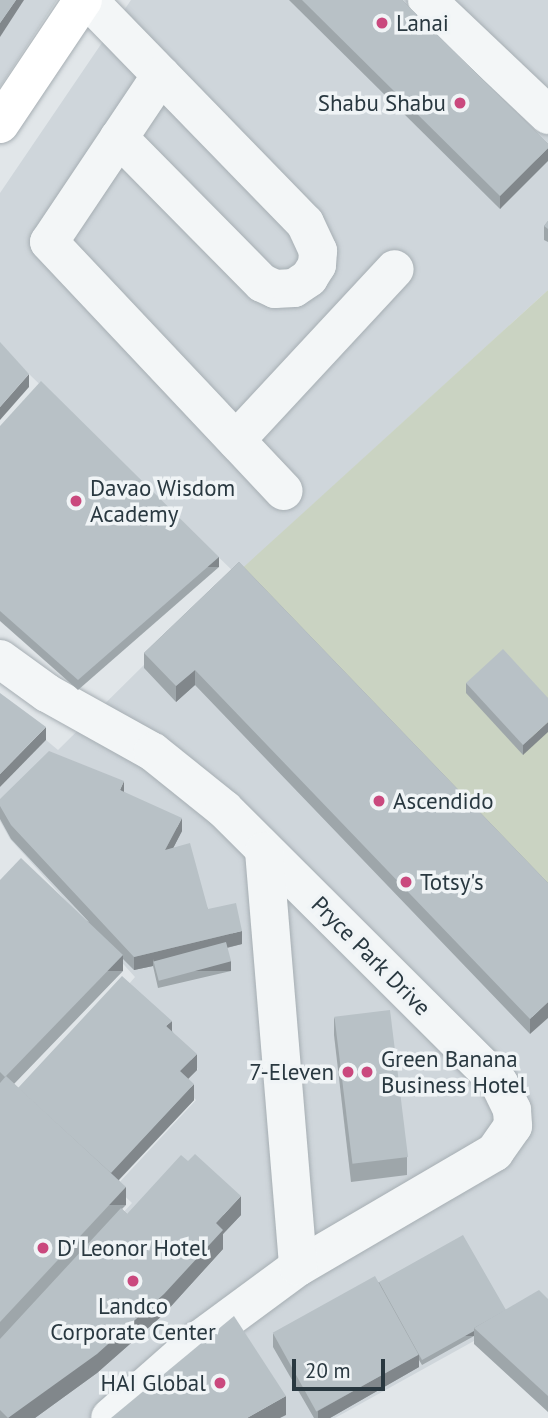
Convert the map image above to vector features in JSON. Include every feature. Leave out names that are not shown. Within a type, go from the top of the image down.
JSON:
[{"type":"main road","points":[[0,124],[85,0]]},
{"type":"street","points":[[85,0],[305,223],[318,251],[317,265],[309,278],[294,288],[275,289],[261,284],[119,138]]},
{"type":"street","points":[[427,0],[548,115]]},
{"type":"street","points":[[161,75],[50,242],[285,491]]},
{"type":"street","points":[[236,440],[395,270]]},
{"type":"street","points":[[309,278],[350,318]]},
{"type":"street","name":"Pryce Park Drive","points":[[0,659],[47,693],[153,752],[225,809],[264,851],[499,1083],[512,1110],[513,1126],[495,1152],[298,1267],[195,1343],[110,1418]]},
{"type":"street","points":[[264,851],[298,1267]]},
{"type":"shaded area","points":[[0,0],[57,0],[0,87]]},
{"type":"shaded area","points":[[131,0],[548,0],[548,290],[237,574],[548,895],[548,1300],[335,1418],[0,1418],[0,1345],[132,1203],[115,1187],[196,1100],[182,1086],[198,1069],[123,991],[135,977],[10,839],[0,821],[0,787],[46,740],[58,750],[236,574],[0,346],[0,193]]},
{"type":"green space","points":[[548,290],[548,895],[236,574]]},
{"type":"building","points":[[0,0],[16,0],[0,23]]},
{"type":"building","points":[[302,0],[402,0],[548,144],[548,148],[500,196]]},
{"type":"building","points":[[0,342],[29,374],[0,407]]},
{"type":"building","name":"Davao Wisdom Academy","points":[[41,381],[219,557],[78,680],[0,611],[0,426]]},
{"type":"building","name":"Ascendido","points":[[239,562],[548,883],[548,1002],[530,1019],[195,670],[176,686],[144,653]]},
{"type":"building","points":[[503,649],[548,698],[548,722],[523,745],[466,683]]},
{"type":"building","points":[[0,693],[46,727],[0,774]]},
{"type":"building","points":[[49,751],[124,781],[120,790],[182,818],[165,850],[190,843],[208,909],[236,903],[242,931],[134,957],[11,825],[0,806],[0,799]]},
{"type":"building","points":[[21,858],[123,955],[5,1077],[0,1072],[0,880]]},
{"type":"building","points":[[226,942],[231,961],[159,981],[154,961]]},
{"type":"building","points":[[122,976],[172,1021],[166,1026],[197,1054],[180,1071],[194,1084],[111,1173],[18,1088]]},
{"type":"building","name":"Green Banana Business Hotel","points":[[390,1010],[408,1157],[352,1164],[334,1017]]},
{"type":"building","name":"D' Leonor Hotel","points":[[6,1076],[126,1187],[0,1322],[0,1083]]},
{"type":"building","name":"Landco Corporate Center","points":[[195,1154],[241,1196],[216,1223],[223,1230],[164,1294],[97,1354],[8,1418],[0,1410],[0,1339],[121,1208],[127,1214],[181,1155],[188,1161]]},
{"type":"building","points":[[463,1235],[506,1310],[422,1360],[379,1282]]},
{"type":"building","points":[[375,1276],[419,1355],[316,1411],[273,1333]]},
{"type":"building","points":[[539,1290],[548,1299],[548,1396],[474,1328]]},
{"type":"building","name":"HAI Global","points":[[234,1316],[286,1396],[247,1418],[111,1418]]},
{"type":"place","name":"Lanai","points":[[382,23]]},
{"type":"place","name":"Shabu Shabu","points":[[460,103]]},
{"type":"place","name":"Davao Wisdom Academy","points":[[76,501]]},
{"type":"place","name":"Ascendido","points":[[379,801]]},
{"type":"place","name":"Totsy's","points":[[406,882]]},
{"type":"place","name":"7-Eleven","points":[[348,1072]]},
{"type":"place","name":"Green Banana Business Hotel","points":[[367,1072]]},
{"type":"place","name":"D' Leonor Hotel","points":[[43,1248]]},
{"type":"place","name":"Landco Corporate Center","points":[[133,1281]]},
{"type":"place","name":"HAI Global","points":[[220,1383]]}]
